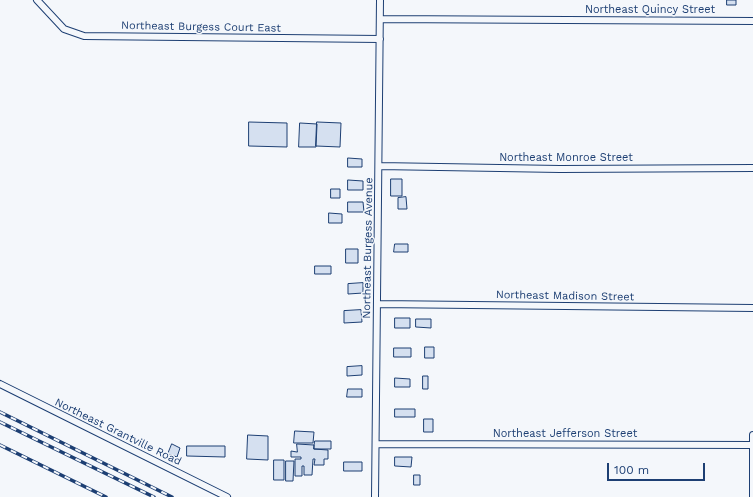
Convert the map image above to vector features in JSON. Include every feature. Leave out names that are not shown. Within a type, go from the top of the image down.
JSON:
[{"type":"street","name":"Northeast Burgess Court East","points":[[37,0],[64,29],[84,36],[380,39]]},
{"type":"street","name":"Northeast Burgess Avenue","points":[[375,497],[380,0]]},
{"type":"street","name":"Northeast Quincy Street","points":[[380,19],[753,21]]},
{"type":"street","name":"Northeast Monroe Street","points":[[379,166],[560,169],[753,168]]},
{"type":"street","name":"Northeast Madison Street","points":[[378,304],[753,308]]},
{"type":"street","name":"Northeast Grantville Road","points":[[0,384],[226,497]]},
{"type":"street","points":[[753,435],[753,497]]},
{"type":"street","name":"Northeast Jefferson Street","points":[[376,444],[753,445]]},
{"type":"building","points":[[727,0],[736,0],[736,5],[727,5]]},
{"type":"building","points":[[249,122],[287,123],[287,147],[249,146]]},
{"type":"building","points":[[317,122],[341,123],[340,147],[316,146]]},
{"type":"building","points":[[300,123],[317,124],[316,147],[299,147]]},
{"type":"building","points":[[348,158],[362,159],[362,167],[348,167]]},
{"type":"building","points":[[391,179],[402,179],[402,196],[391,196]]},
{"type":"building","points":[[348,180],[363,181],[363,190],[348,190]]},
{"type":"building","points":[[331,189],[340,189],[340,198],[331,198]]},
{"type":"building","points":[[406,197],[407,209],[398,209],[398,198]]},
{"type":"building","points":[[348,202],[363,202],[364,212],[348,212]]},
{"type":"building","points":[[329,213],[342,214],[342,223],[329,223]]},
{"type":"building","points":[[395,244],[408,244],[408,252],[394,252]]},
{"type":"building","points":[[346,249],[358,249],[358,263],[346,263]]},
{"type":"building","points":[[315,266],[331,266],[331,274],[315,274]]},
{"type":"building","points":[[363,283],[363,293],[348,294],[348,284]]},
{"type":"building","points":[[361,310],[362,322],[344,323],[344,311]]},
{"type":"building","points":[[395,318],[410,318],[410,328],[395,328]]},
{"type":"building","points":[[416,319],[431,319],[431,328],[416,327]]},
{"type":"building","points":[[425,347],[434,347],[434,358],[425,358]]},
{"type":"building","points":[[394,348],[411,348],[411,357],[394,357]]},
{"type":"building","points":[[362,366],[362,375],[347,376],[347,367]]},
{"type":"building","points":[[423,376],[428,376],[428,389],[423,389]]},
{"type":"building","points":[[395,378],[410,379],[410,387],[395,387]]},
{"type":"building","points":[[348,389],[362,389],[362,397],[347,397]]},
{"type":"building","points":[[395,409],[415,409],[415,417],[395,417]]},
{"type":"building","points":[[424,419],[433,419],[433,432],[424,432]]},
{"type":"building","points":[[295,431],[314,432],[313,443],[294,443]]},
{"type":"building","points":[[248,435],[268,436],[268,460],[247,459]]},
{"type":"building","points":[[315,441],[331,441],[331,449],[314,449]]},
{"type":"building","points":[[172,444],[180,448],[177,457],[168,454]]},
{"type":"building","points":[[297,444],[314,445],[314,449],[328,450],[328,459],[324,459],[324,465],[314,465],[315,459],[313,459],[312,475],[304,475],[304,466],[302,466],[302,476],[295,476],[295,459],[301,459],[301,457],[291,457],[291,451],[297,452]]},
{"type":"building","points":[[187,446],[225,446],[225,457],[187,456]]},
{"type":"building","points":[[395,457],[412,457],[411,467],[395,466]]},
{"type":"building","points":[[274,460],[284,460],[284,480],[274,480]]},
{"type":"building","points":[[286,461],[294,461],[293,481],[286,481]]},
{"type":"building","points":[[344,462],[362,462],[362,471],[344,471]]},
{"type":"building","points":[[414,475],[420,475],[420,485],[414,485]]},
{"type":"railway","points":[[0,412],[172,497]]},
{"type":"railway","points":[[0,422],[154,497]]},
{"type":"railway","points":[[0,445],[106,497]]}]
